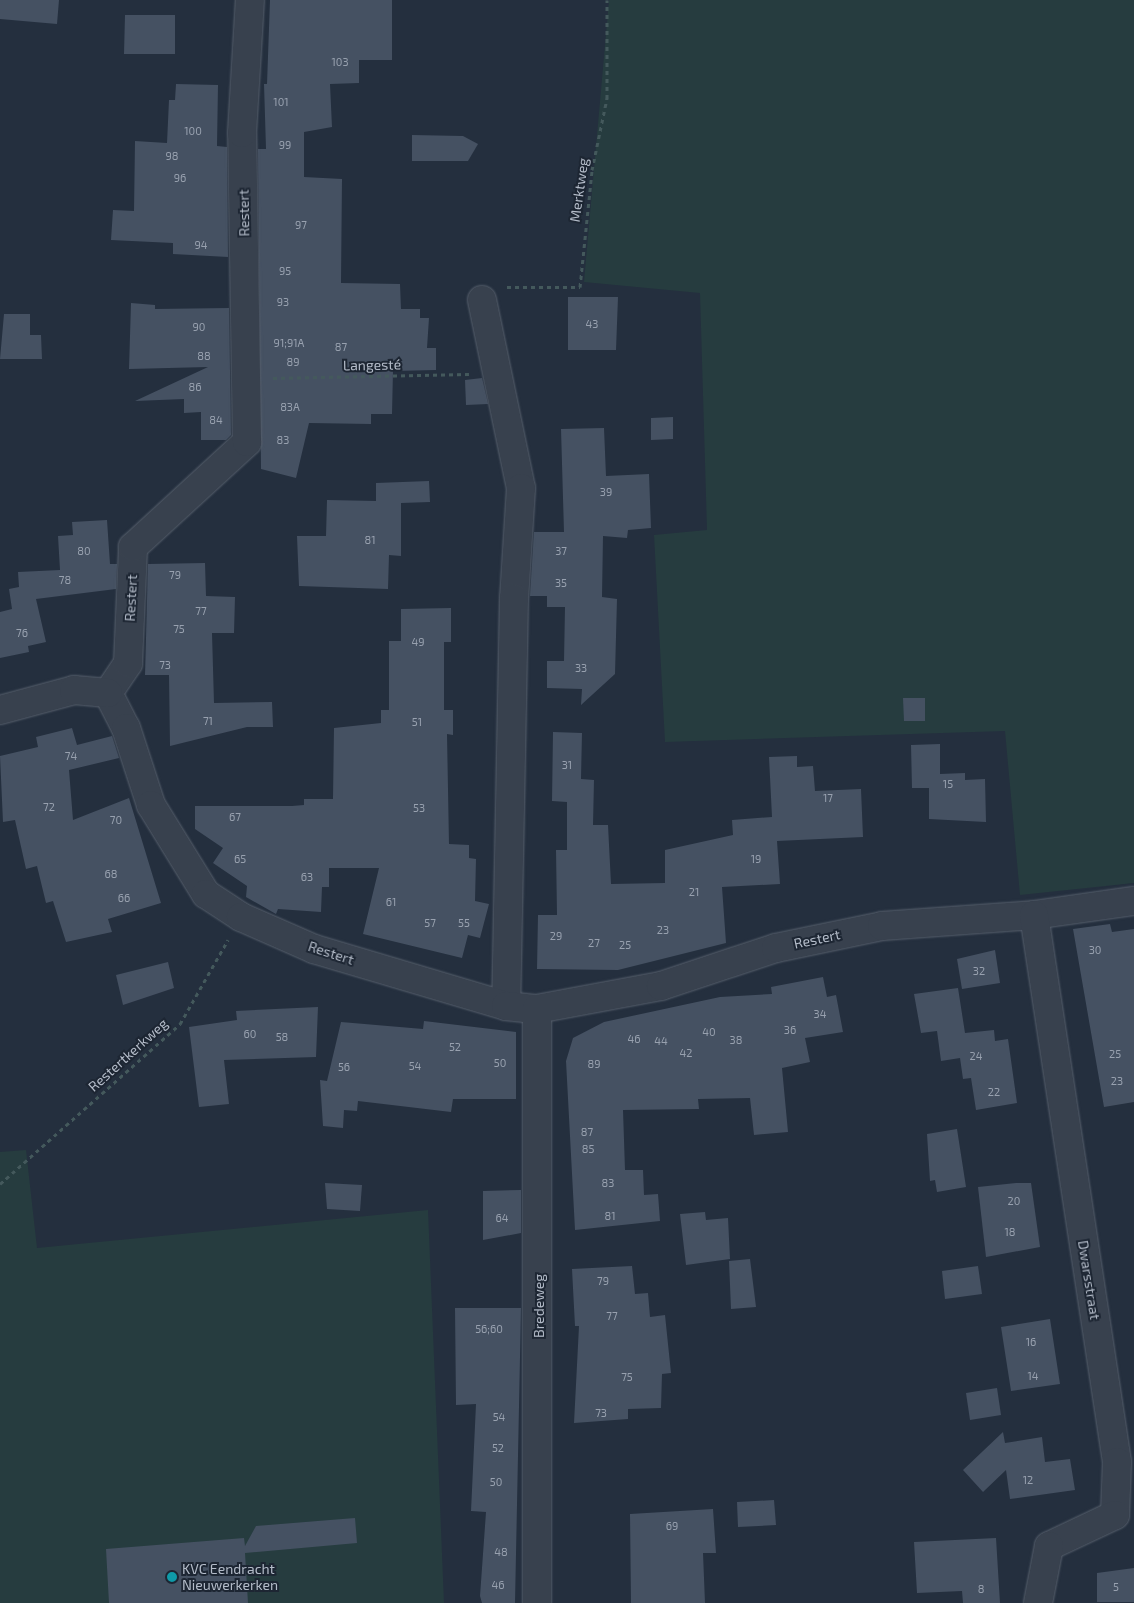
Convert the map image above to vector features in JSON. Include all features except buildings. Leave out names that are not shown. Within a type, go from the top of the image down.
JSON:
[{"type":"street","name":"Restert","points":[[250,0],[242,132],[247,442],[134,547],[128,663],[108,693],[126,728],[151,805],[206,894],[241,917],[314,949],[506,1006],[537,1009],[661,986],[776,948],[882,926],[1034,915],[1134,901]]},
{"type":"street","points":[[492,293],[497,373],[521,488],[514,598],[506,1006]]},
{"type":"street","points":[[0,710],[74,690],[108,693]]},
{"type":"street","name":"Dwarsstraat","points":[[1034,915],[1117,1462],[1115,1515],[1049,1546],[1038,1603]]},
{"type":"street","name":"Bredeweg","points":[[537,1009],[537,1603]]},
{"type":"path","name":"Merktweg","points":[[492,293],[580,287],[592,170],[607,98],[607,0]]},
{"type":"path","name":"Langesté","points":[[247,378],[497,373]]},
{"type":"path","name":"Restertkerkweg","points":[[0,1184],[180,1024],[241,917]]},
{"type":"green space","points":[[609,0],[1134,0],[1134,883],[1020,895],[1005,731],[665,742],[654,535],[707,530],[700,293],[584,282]]},
{"type":"green space","points":[[26,1150],[37,1248],[428,1210],[444,1603],[0,1603],[0,1152]]},
{"type":"place","name":"KVC Eendracht Nieuwerkerken","points":[[172,1577]]}]
